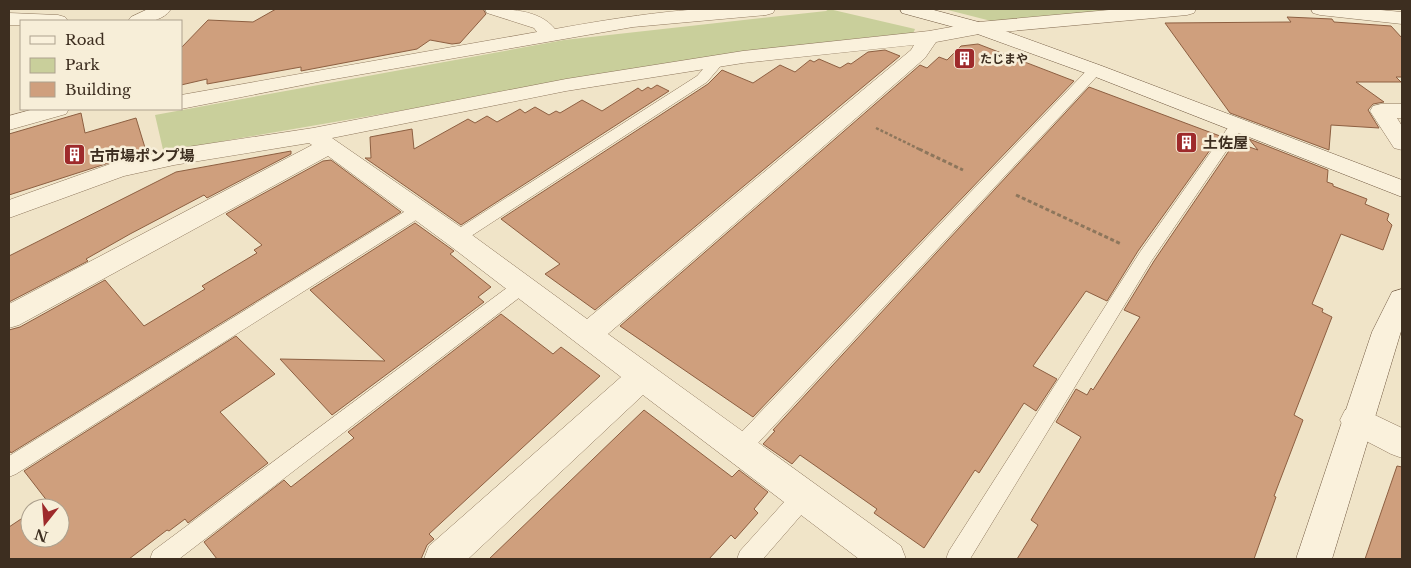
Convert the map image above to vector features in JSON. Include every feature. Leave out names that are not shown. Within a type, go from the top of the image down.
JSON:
[{"type":"street","points":[[140,20],[162,9]]},
{"type":"street","points":[[494,9],[541,24],[550,35]]},
{"type":"street","points":[[182,102],[323,75],[633,21],[766,9]]},
{"type":"street","points":[[9,209],[118,170],[174,157],[321,141],[566,86],[743,57],[929,37],[979,28],[1187,9]]},
{"type":"street","points":[[1320,9],[1402,18]]},
{"type":"street","points":[[918,10],[979,28],[1095,70],[1402,190]]},
{"type":"street","points":[[9,19],[34,20]]},
{"type":"street","points":[[588,335],[918,54],[929,37]]},
{"type":"street","points":[[9,123],[54,110]]},
{"type":"street","points":[[1402,111],[1381,111],[1402,143]]},
{"type":"street","points":[[321,141],[522,286],[802,498],[888,559]]},
{"type":"street","points":[[9,317],[321,141]]},
{"type":"street","points":[[1314,559],[1356,420],[1386,332],[1402,300]]},
{"type":"street","points":[[442,559],[642,377]]},
{"type":"street","points":[[1356,420],[1402,444]]},
{"type":"lane","points":[[456,238],[702,79],[717,62]]},
{"type":"lane","points":[[738,449],[1095,70]]},
{"type":"lane","points":[[957,559],[1146,256],[1236,125]]},
{"type":"lane","points":[[9,467],[418,211]]},
{"type":"lane","points":[[161,559],[522,286]]},
{"type":"lane","points":[[748,559],[802,498]]},
{"type":"path","points":[[848,115],[1146,256]]},
{"type":"green space","points":[[829,9],[915,29],[913,34],[755,50],[229,140],[164,154],[155,115],[564,40],[826,11]]},
{"type":"green space","points":[[944,9],[1133,9],[1008,20],[999,23]]},
{"type":"building","points":[[276,9],[483,9],[486,14],[460,43],[452,44],[430,40],[417,49],[301,71],[301,67],[207,84],[207,79],[182,85],[182,47],[208,20],[253,22]]},
{"type":"building","points":[[1287,17],[1332,19],[1334,22],[1391,26],[1402,38],[1402,77],[1396,77],[1401,82],[1356,82],[1384,102],[1373,104],[1368,110],[1379,128],[1331,125],[1329,150],[1230,113],[1165,23],[1291,22]]},
{"type":"building","points":[[978,44],[1074,81],[753,417],[620,326],[920,65],[927,68],[939,57],[947,60],[961,46]]},
{"type":"building","points":[[885,50],[900,56],[595,310],[545,274],[560,264],[501,219],[708,84],[722,70],[753,83],[780,65],[795,72],[810,60],[814,62],[819,59],[840,68],[848,63],[851,64],[868,52]]},
{"type":"building","points":[[657,85],[669,91],[461,225],[365,158],[371,158],[370,137],[412,129],[414,149],[468,119],[475,123],[487,116],[497,122],[520,109],[525,113],[535,107],[549,115],[556,111],[560,113],[582,100],[602,111],[638,88],[642,91]]},
{"type":"building","points":[[1089,87],[1220,136],[1138,251],[1107,301],[1086,291],[1033,366],[1057,379],[1036,411],[1024,403],[979,473],[975,470],[924,548],[874,513],[877,509],[800,455],[792,464],[763,444],[775,431],[773,430]]},
{"type":"building","name":"古市場ポンプ場","points":[[81,113],[85,133],[136,118],[146,151],[9,195],[9,134]]},
{"type":"building","points":[[1249,139],[1328,170],[1327,182],[1367,199],[1365,204],[1389,214],[1387,220],[1392,225],[1383,250],[1341,234],[1312,304],[1323,309],[1322,312],[1332,317],[1294,415],[1303,420],[1274,496],[1276,497],[1254,559],[1017,559],[1038,525],[1031,520],[1081,437],[1056,422],[1076,389],[1087,395],[1091,388],[1093,390],[1140,317],[1124,310],[1154,261],[1235,142],[1258,150]]},
{"type":"building","points":[[291,151],[291,154],[207,198],[204,195],[130,234],[86,259],[88,261],[9,302],[9,256],[176,172]]},
{"type":"building","points":[[331,160],[401,212],[11,453],[9,450],[9,330],[20,327],[105,280],[144,326],[205,289],[202,286],[257,253],[254,250],[262,245],[226,214],[323,161]]},
{"type":"building","points":[[415,223],[454,251],[450,254],[491,287],[478,297],[484,302],[332,415],[280,359],[385,361],[310,290]]},
{"type":"building","points":[[501,314],[553,354],[561,347],[600,376],[429,534],[434,539],[427,545],[421,559],[217,559],[204,542],[284,480],[291,487],[354,438],[348,432]]},
{"type":"building","points":[[236,336],[275,374],[220,412],[268,463],[188,523],[185,519],[169,531],[167,530],[129,559],[9,559],[9,527],[20,520],[20,548],[70,548],[70,498],[45,498],[24,471]]},
{"type":"building","points":[[644,410],[732,477],[739,470],[768,492],[754,509],[758,513],[735,539],[731,535],[709,559],[489,559]]},
{"type":"building","points":[[1397,466],[1402,467],[1402,559],[1365,559]]},
{"type":"place","name":"たじまや","points":[[964,58]]},
{"type":"place","name":"土佐屋","points":[[1187,142]]},
{"type":"place","name":"古市場ポンプ場","points":[[74,155]]}]
